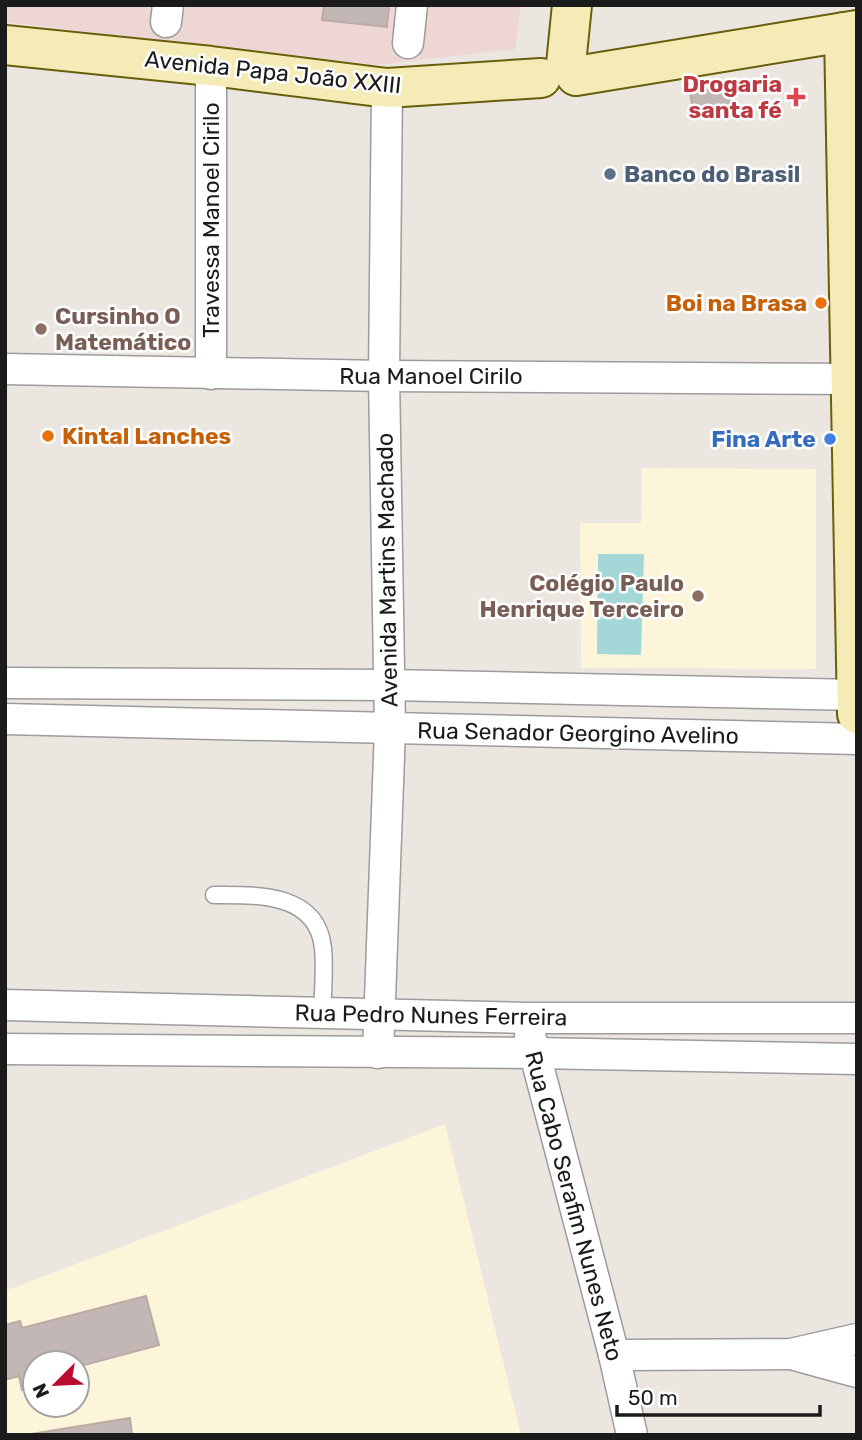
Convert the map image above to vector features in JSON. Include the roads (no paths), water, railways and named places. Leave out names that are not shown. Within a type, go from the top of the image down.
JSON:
[{"type":"main road","points":[[561,73],[572,5]]},
{"type":"main road","points":[[851,31],[857,714]]},
{"type":"main road","name":"Avenida Papa João XXIII","points":[[5,45],[211,66],[387,88],[561,73],[851,31]]},
{"type":"street","points":[[408,43],[412,5]]},
{"type":"street","name":"Travessa Manoel Cirilo","points":[[211,66],[211,374]]},
{"type":"street","name":"Avenida Martins Machado","points":[[378,1053],[390,729],[384,376],[387,88]]},
{"type":"street","name":"Rua Manoel Cirilo","points":[[5,369],[211,374],[853,379]]},
{"type":"street","name":"Rua Senador Georgino Avelino","points":[[5,683],[389,685],[857,695]]},
{"type":"street","name":"Rua Senador Georgino Avelino","points":[[5,719],[857,739]]},
{"type":"street","name":"Rua Pedro Nunes Ferreira","points":[[5,1005],[526,1018],[857,1018]]},
{"type":"street","name":"Rua Cabo Serafim Nunes Neto","points":[[526,1018],[614,1355],[632,1435]]},
{"type":"street","name":"Rua Pedro Nunes Ferreira","points":[[5,1049],[533,1053],[857,1059]]},
{"type":"street","points":[[614,1355],[791,1354],[857,1339]]},
{"type":"street","points":[[791,1354],[857,1372]]},
{"type":"lane","points":[[214,895],[262,895],[281,899],[297,906],[309,916],[318,930],[323,947],[322,1013]]},
{"type":"water","points":[[598,554],[644,554],[641,655],[597,654]]},
{"type":"place","name":"Drogaria santa fé","points":[[796,97]]},
{"type":"place","name":"Banco do Brasil","points":[[610,174]]},
{"type":"place","name":"Boi na Brasa","points":[[821,303]]},
{"type":"place","name":"Cursinho O Matemático","points":[[41,329]]},
{"type":"place","name":"Kintal Lanches","points":[[48,436]]},
{"type":"place","name":"Fina Arte","points":[[830,439]]},
{"type":"place","name":"Colégio Paulo Henrique Terceiro","points":[[698,596]]}]
